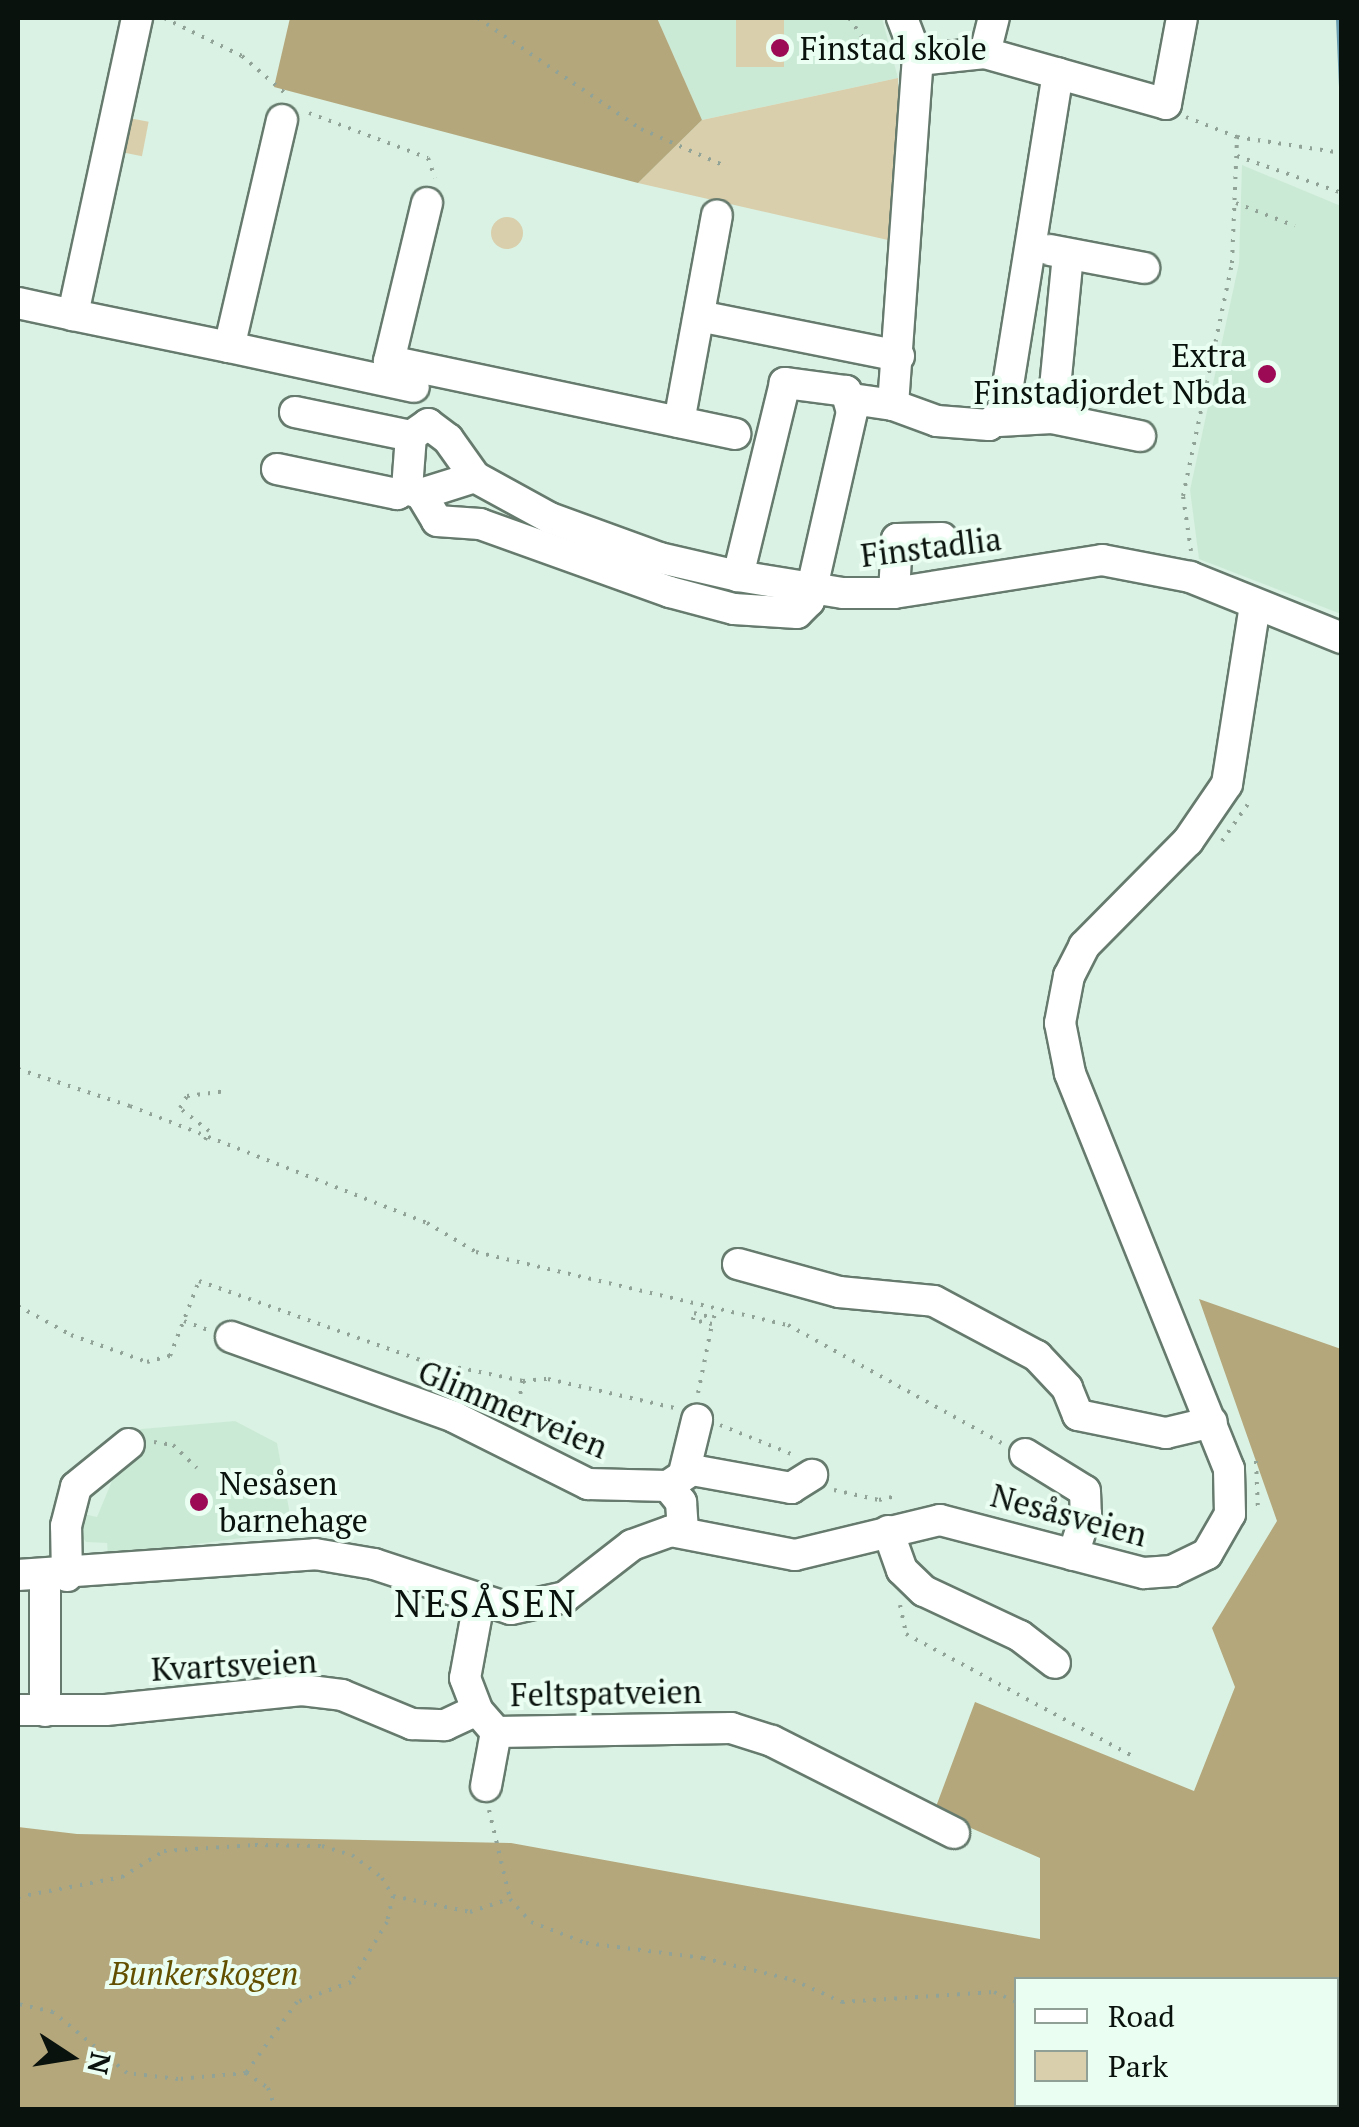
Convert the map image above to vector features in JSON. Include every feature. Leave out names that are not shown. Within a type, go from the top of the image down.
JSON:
[{"type":"street","points":[[74,314],[137,18]]},
{"type":"street","points":[[893,404],[918,60],[902,18]]},
{"type":"street","points":[[985,53],[994,18]]},
{"type":"street","points":[[918,60],[985,53],[1166,104],[1182,18]]},
{"type":"street","points":[[999,421],[1018,348],[1028,244],[1058,73]]},
{"type":"street","points":[[229,348],[291,108]]},
{"type":"street","points":[[427,204],[389,361],[410,376],[420,430],[414,491],[436,521],[480,524],[602,572],[734,608],[796,612],[809,601],[852,399]]},
{"type":"street","points":[[679,422],[717,216]]},
{"type":"street","points":[[1028,244],[1068,256],[1144,268]]},
{"type":"street","points":[[1052,418],[1068,256]]},
{"type":"street","points":[[18,303],[229,348],[735,434]]},
{"type":"street","points":[[698,316],[899,356]]},
{"type":"street","points":[[738,576],[784,383],[812,384],[852,399],[893,404],[937,421],[1052,418],[1140,436]]},
{"type":"street","points":[[295,412],[420,430]]},
{"type":"street","name":"Finstadlia","points":[[420,430],[448,439],[475,477],[550,518],[660,558],[738,576],[810,588],[894,593],[1102,560],[1190,577],[1254,606],[1342,638]]},
{"type":"street","points":[[277,469],[397,494],[475,477]]},
{"type":"street","points":[[894,593],[896,539],[942,538]]},
{"type":"street","name":"Nesåsveien","points":[[43,1575],[314,1554],[374,1564],[480,1602],[511,1608],[552,1602],[646,1538],[683,1531],[794,1554],[888,1530],[956,1522],[1072,1555],[1158,1574],[1207,1554],[1222,1533],[1233,1494],[1212,1422],[1070,1073],[1060,1023],[1069,976],[1084,946],[1188,841],[1228,784],[1254,606]]},
{"type":"street","points":[[738,1264],[839,1292],[934,1301],[1038,1356],[1067,1388],[1078,1415],[1166,1434],[1212,1422]]},
{"type":"street","name":"Glimmerveien","points":[[231,1338],[454,1416],[588,1484],[676,1479],[791,1488],[812,1475]]},
{"type":"street","points":[[683,1531],[676,1479],[697,1409]]},
{"type":"street","name":"Kvartsveien","points":[[129,1444],[76,1487],[66,1526],[43,1575],[31,1711],[280,1690],[342,1695],[429,1726],[487,1721]]},
{"type":"street","points":[[1025,1454],[1084,1491],[1086,1514],[1072,1555]]},
{"type":"street","points":[[888,1530],[902,1570],[924,1591],[1020,1636],[1055,1663]]},
{"type":"street","name":"Feltspatveien","points":[[480,1602],[465,1678],[487,1721],[731,1728],[772,1741],[954,1833]]},
{"type":"street","points":[[486,1786],[487,1721]]},
{"type":"path","points":[[164,18],[242,56],[291,108],[428,158],[436,174],[427,204]]},
{"type":"path","points":[[478,18],[641,129],[728,167]]},
{"type":"path","points":[[848,18],[873,52],[918,60]]},
{"type":"path","points":[[1166,104],[1237,137],[1342,152]]},
{"type":"path","points":[[1190,577],[1183,496],[1228,286],[1237,137]]},
{"type":"path","points":[[1237,156],[1342,192]]},
{"type":"path","points":[[1236,203],[1295,226]]},
{"type":"path","points":[[1211,853],[1252,795]]},
{"type":"path","points":[[18,1069],[130,1106],[205,1140],[427,1223],[476,1252],[788,1325],[1025,1454]]},
{"type":"path","points":[[205,1140],[208,1130],[180,1108],[187,1096],[227,1090]]},
{"type":"path","points":[[18,1306],[71,1334],[147,1362],[170,1356],[198,1281],[417,1358],[523,1381],[511,1444]]},
{"type":"path","points":[[697,1409],[712,1324],[693,1320],[694,1314],[714,1318],[716,1308]]},
{"type":"path","points":[[129,1444],[174,1445],[197,1468]]},
{"type":"path","points":[[1250,1448],[1260,1474],[1256,1522]]},
{"type":"path","points":[[902,1570],[899,1623],[906,1634],[1131,1754]]},
{"type":"path","points":[[486,1786],[510,1899],[530,1922],[586,1943],[704,1958],[793,1980],[842,2002],[994,1992],[1014,2001]]},
{"type":"path","points":[[18,1897],[122,1877],[164,1851],[255,1845],[322,1846],[352,1856],[382,1878],[393,1896],[387,1922],[351,1982],[297,2002],[246,2073]]},
{"type":"path","points":[[393,1896],[470,1912],[510,1899]]},
{"type":"path","points":[[18,2004],[53,2012],[127,2073],[178,2079],[246,2073],[268,2088],[276,2110]]},
{"type":"shaded area","name":"Finstad skole","points":[[657,18],[882,18],[898,78],[702,120]]},
{"type":"shaded area","points":[[1242,165],[1341,206],[1341,614],[1199,559],[1190,490],[1239,263]]},
{"type":"shaded area","points":[[235,1421],[277,1443],[293,1531],[108,1556],[107,1543],[86,1542],[74,1526],[75,1512],[97,1517],[114,1476],[136,1450],[126,1441],[141,1429]]},
{"type":"green space","points":[[290,18],[657,18],[702,120],[638,183],[274,87]]},
{"type":"green space","points":[[736,18],[784,18],[784,67],[736,67]]},
{"type":"green space","points":[[898,78],[901,243],[638,183],[702,120]]},
{"type":"green space","points":[[129,118],[149,122],[142,156],[122,152]]},
{"type":"green space","points":[[507,217],[518,222],[523,233],[518,244],[507,249],[496,244],[491,233],[496,222]]},
{"type":"green space","name":"Bunkerskogen","points":[[1199,1299],[1341,1349],[1341,2109],[18,2110],[18,1827],[77,1834],[511,1843],[1040,1939],[1040,1858],[934,1812],[975,1702],[1194,1791],[1235,1687],[1212,1628],[1277,1521]]},
{"type":"waterway","points":[[1339,18],[1342,87]]},
{"type":"place","name":"Finstad skole","points":[[780,48]]},
{"type":"place","name":"Extra Finstadjordet Nbda","points":[[1267,374]]},
{"type":"place","name":"Nesåsen barnehage","points":[[199,1502]]},
{"type":"district","name":"NESÅSEN","points":[[486,1604]]}]
